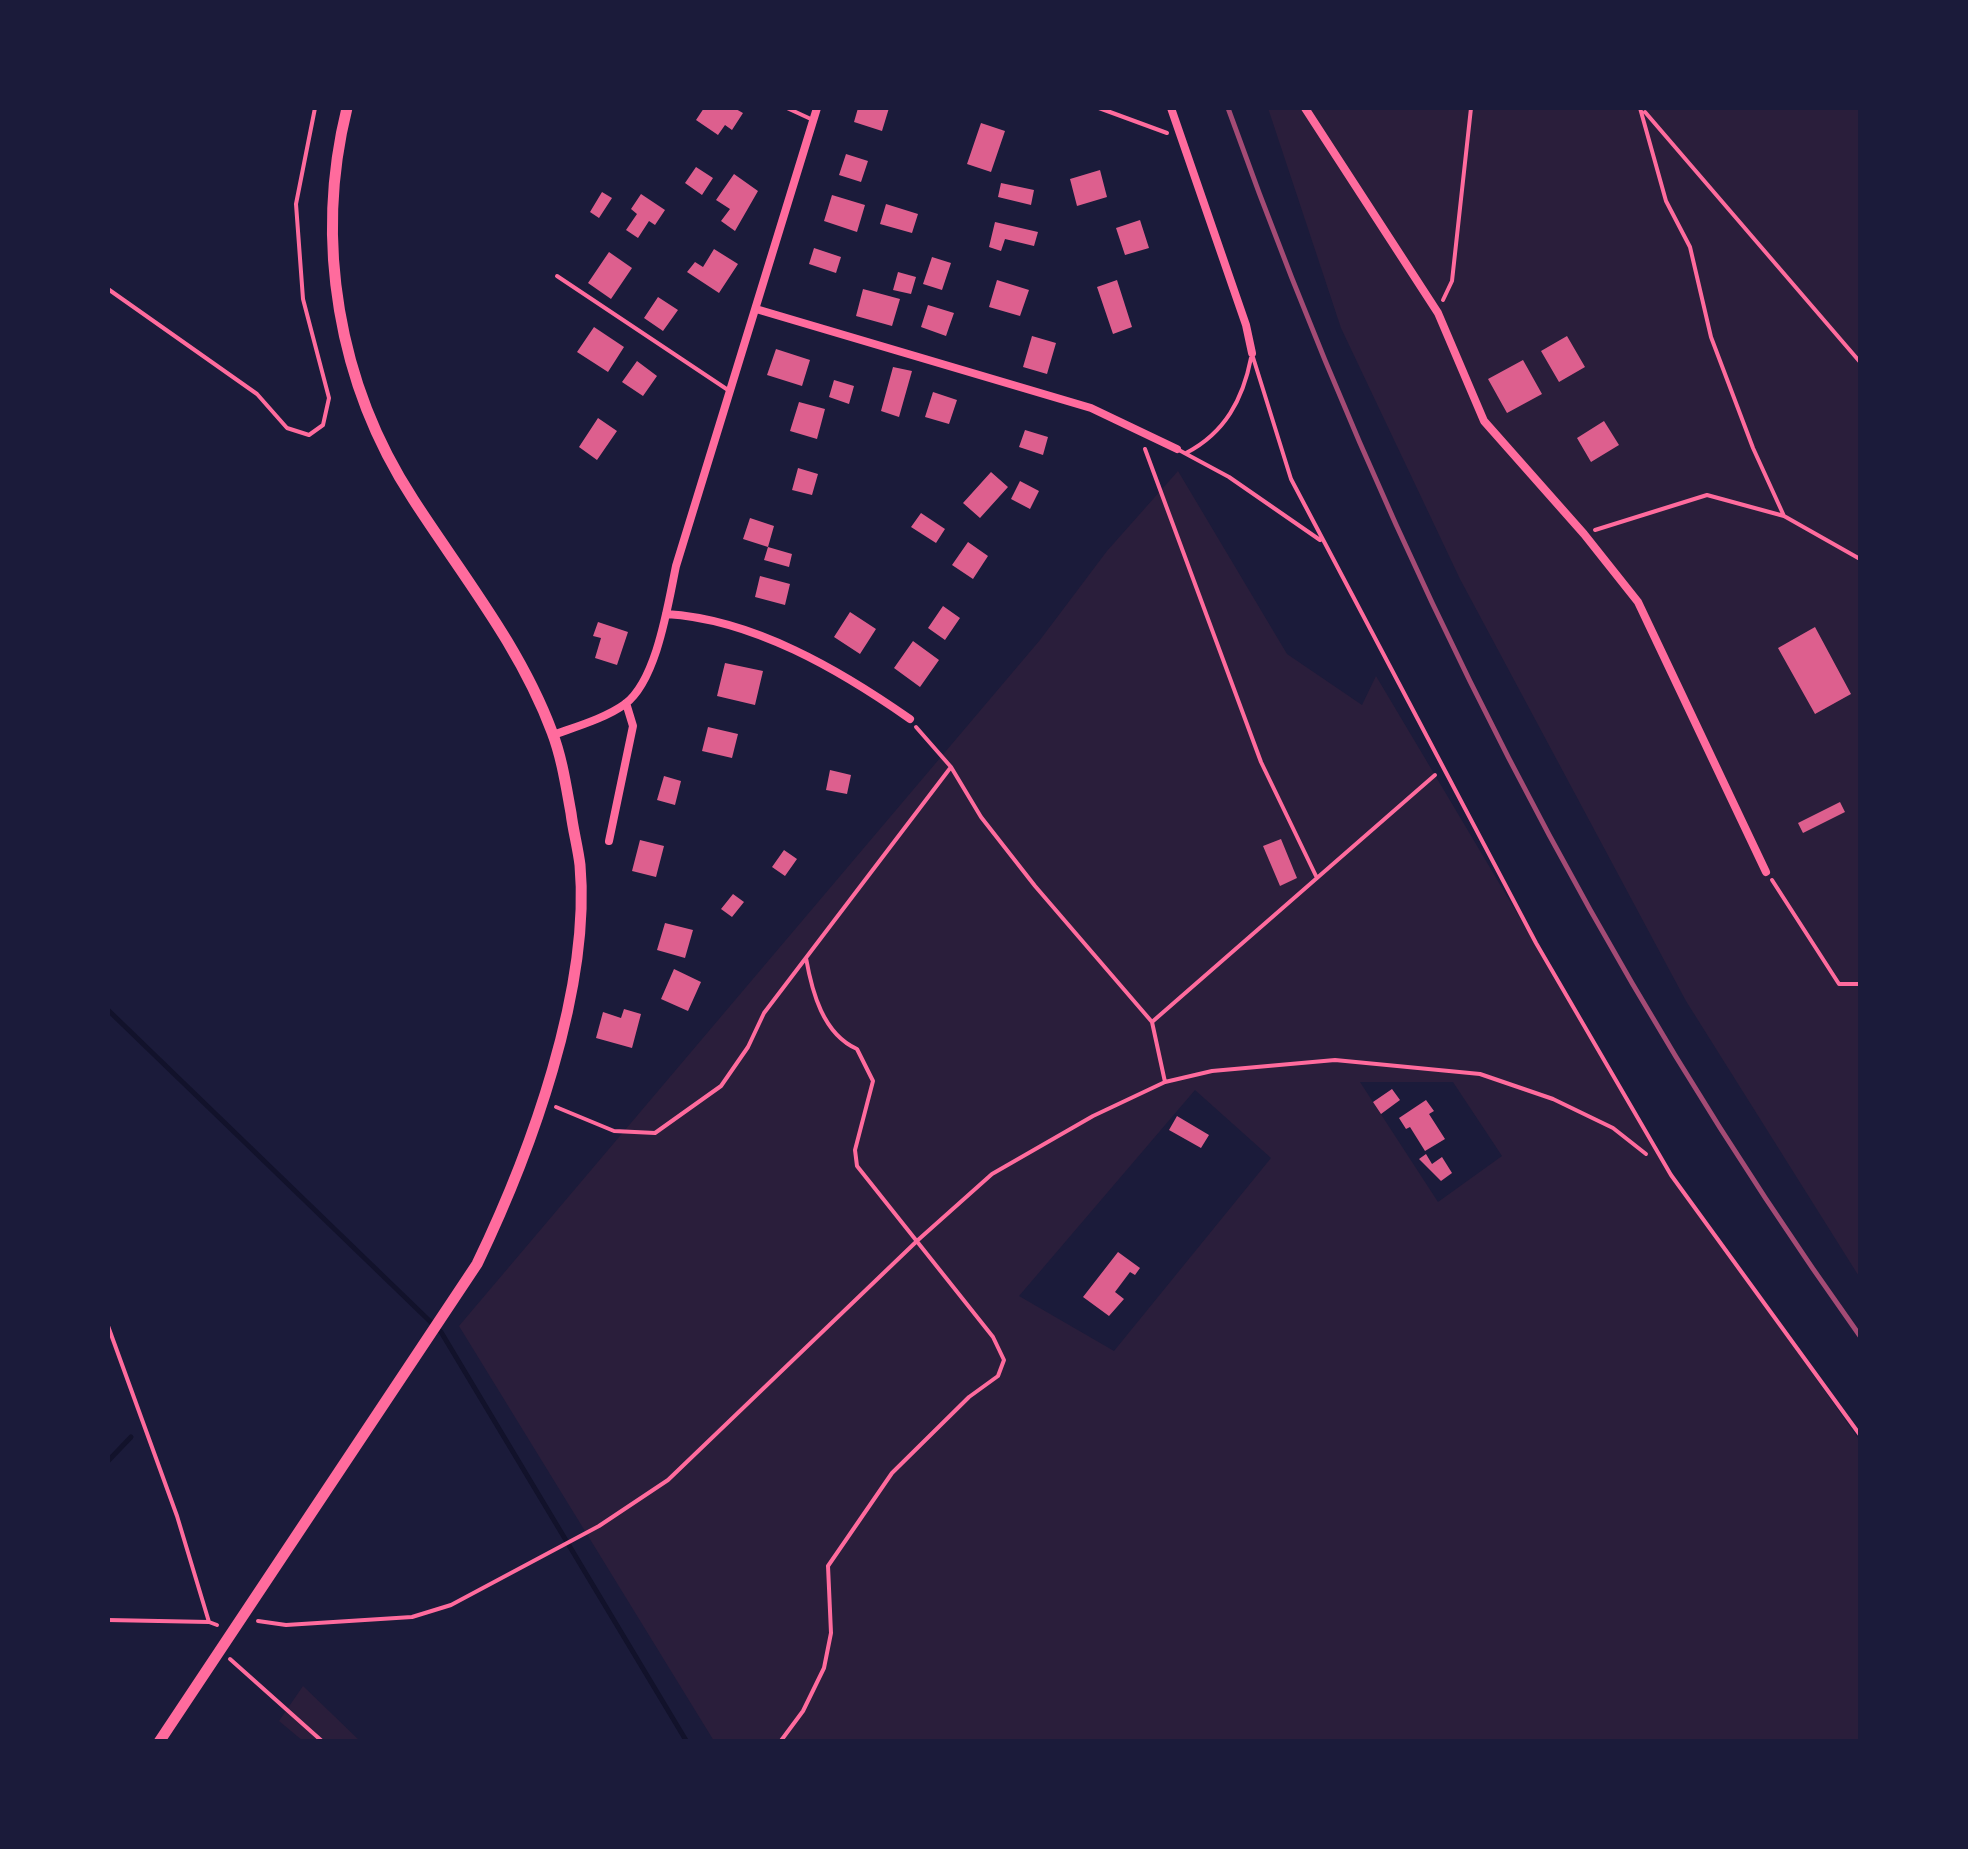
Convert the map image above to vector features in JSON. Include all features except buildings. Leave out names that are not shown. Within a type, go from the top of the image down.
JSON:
[{"type":"main road","points":[[159,1742],[458,1298],[500,1214],[542,1102],[576,958],[580,864],[566,781],[553,735],[507,639],[397,472],[357,383],[340,316],[332,244],[334,176],[347,108]]},
{"type":"street","points":[[553,735],[626,704],[645,679],[728,390],[817,108]]},
{"type":"street","points":[[1170,108],[1246,325],[1252,353]]},
{"type":"street","points":[[1305,108],[1438,313],[1484,421],[1638,602],[1766,872]]},
{"type":"street","points":[[756,309],[1091,408],[1181,451]]},
{"type":"street","points":[[666,614],[722,621],[847,676],[910,719]]},
{"type":"street","points":[[608,841],[633,726],[626,704]]},
{"type":"lane","points":[[787,108],[813,120]]},
{"type":"lane","points":[[558,276],[728,390]]},
{"type":"lane","points":[[1181,451],[1219,430],[1238,404],[1252,353]]},
{"type":"lane","points":[[1252,353],[1290,479],[1536,943],[1671,1175],[1860,1434]]},
{"type":"lane","points":[[1181,451],[1229,477],[1324,543]]},
{"type":"path","points":[[108,289],[257,394],[287,428],[309,434],[323,425],[330,398],[303,299],[296,204],[315,108]]},
{"type":"path","points":[[1098,108],[1180,138]]},
{"type":"path","points":[[1438,313],[1452,281],[1471,108]]},
{"type":"path","points":[[1641,108],[1860,362]]},
{"type":"path","points":[[1641,108],[1666,201],[1690,247],[1711,337],[1753,448],[1784,516]]},
{"type":"path","points":[[1138,431],[1261,762],[1316,876]]},
{"type":"path","points":[[1584,534],[1707,494],[1784,516],[1860,559]]},
{"type":"path","points":[[910,719],[952,767],[981,818],[1035,886],[1152,1022],[1164,1082]]},
{"type":"path","points":[[542,1102],[614,1130],[656,1133],[722,1086],[748,1047],[764,1013],[952,767]]},
{"type":"path","points":[[1152,1022],[1442,770]]},
{"type":"path","points":[[1766,872],[1839,984],[1860,984]]},
{"type":"path","points":[[780,1742],[803,1711],[824,1668],[831,1633],[828,1566],[892,1473],[969,1397],[998,1376],[1004,1360],[993,1337],[857,1166],[854,1150],[873,1081],[857,1048],[842,1042],[830,1029],[811,989],[806,958]]},
{"type":"path","points":[[239,1619],[286,1625],[412,1617],[451,1605],[544,1558],[668,1480],[992,1174],[1093,1116],[1164,1082],[1212,1072],[1335,1060],[1480,1074],[1554,1099],[1613,1128],[1671,1175]]},
{"type":"path","points":[[108,1326],[176,1516],[208,1622],[108,1620]]},
{"type":"path","points":[[219,1650],[323,1742]]},
{"type":"shaded area","points":[[1268,108],[1860,108],[1860,1278],[1686,1001],[1460,579],[1341,328]]},
{"type":"shaded area","points":[[1178,471],[1287,654],[1362,705],[1376,676],[1674,1177],[1860,1441],[1860,1741],[714,1741],[459,1326],[1040,640],[1107,551]],"holes":[[[1360,1082],[1453,1082],[1502,1156],[1438,1202]],[[1195,1090],[1271,1158],[1114,1351],[1019,1296]]]},
{"type":"shaded area","points":[[303,1686],[360,1741],[303,1741],[279,1721]]},
{"type":"waterway","points":[[108,1010],[441,1332],[687,1742]]},
{"type":"waterway","points":[[108,1461],[131,1437]]},
{"type":"railway","points":[[1228,108],[1355,431],[1502,744],[1583,897],[1670,1046],[1762,1193],[1860,1336]]}]
